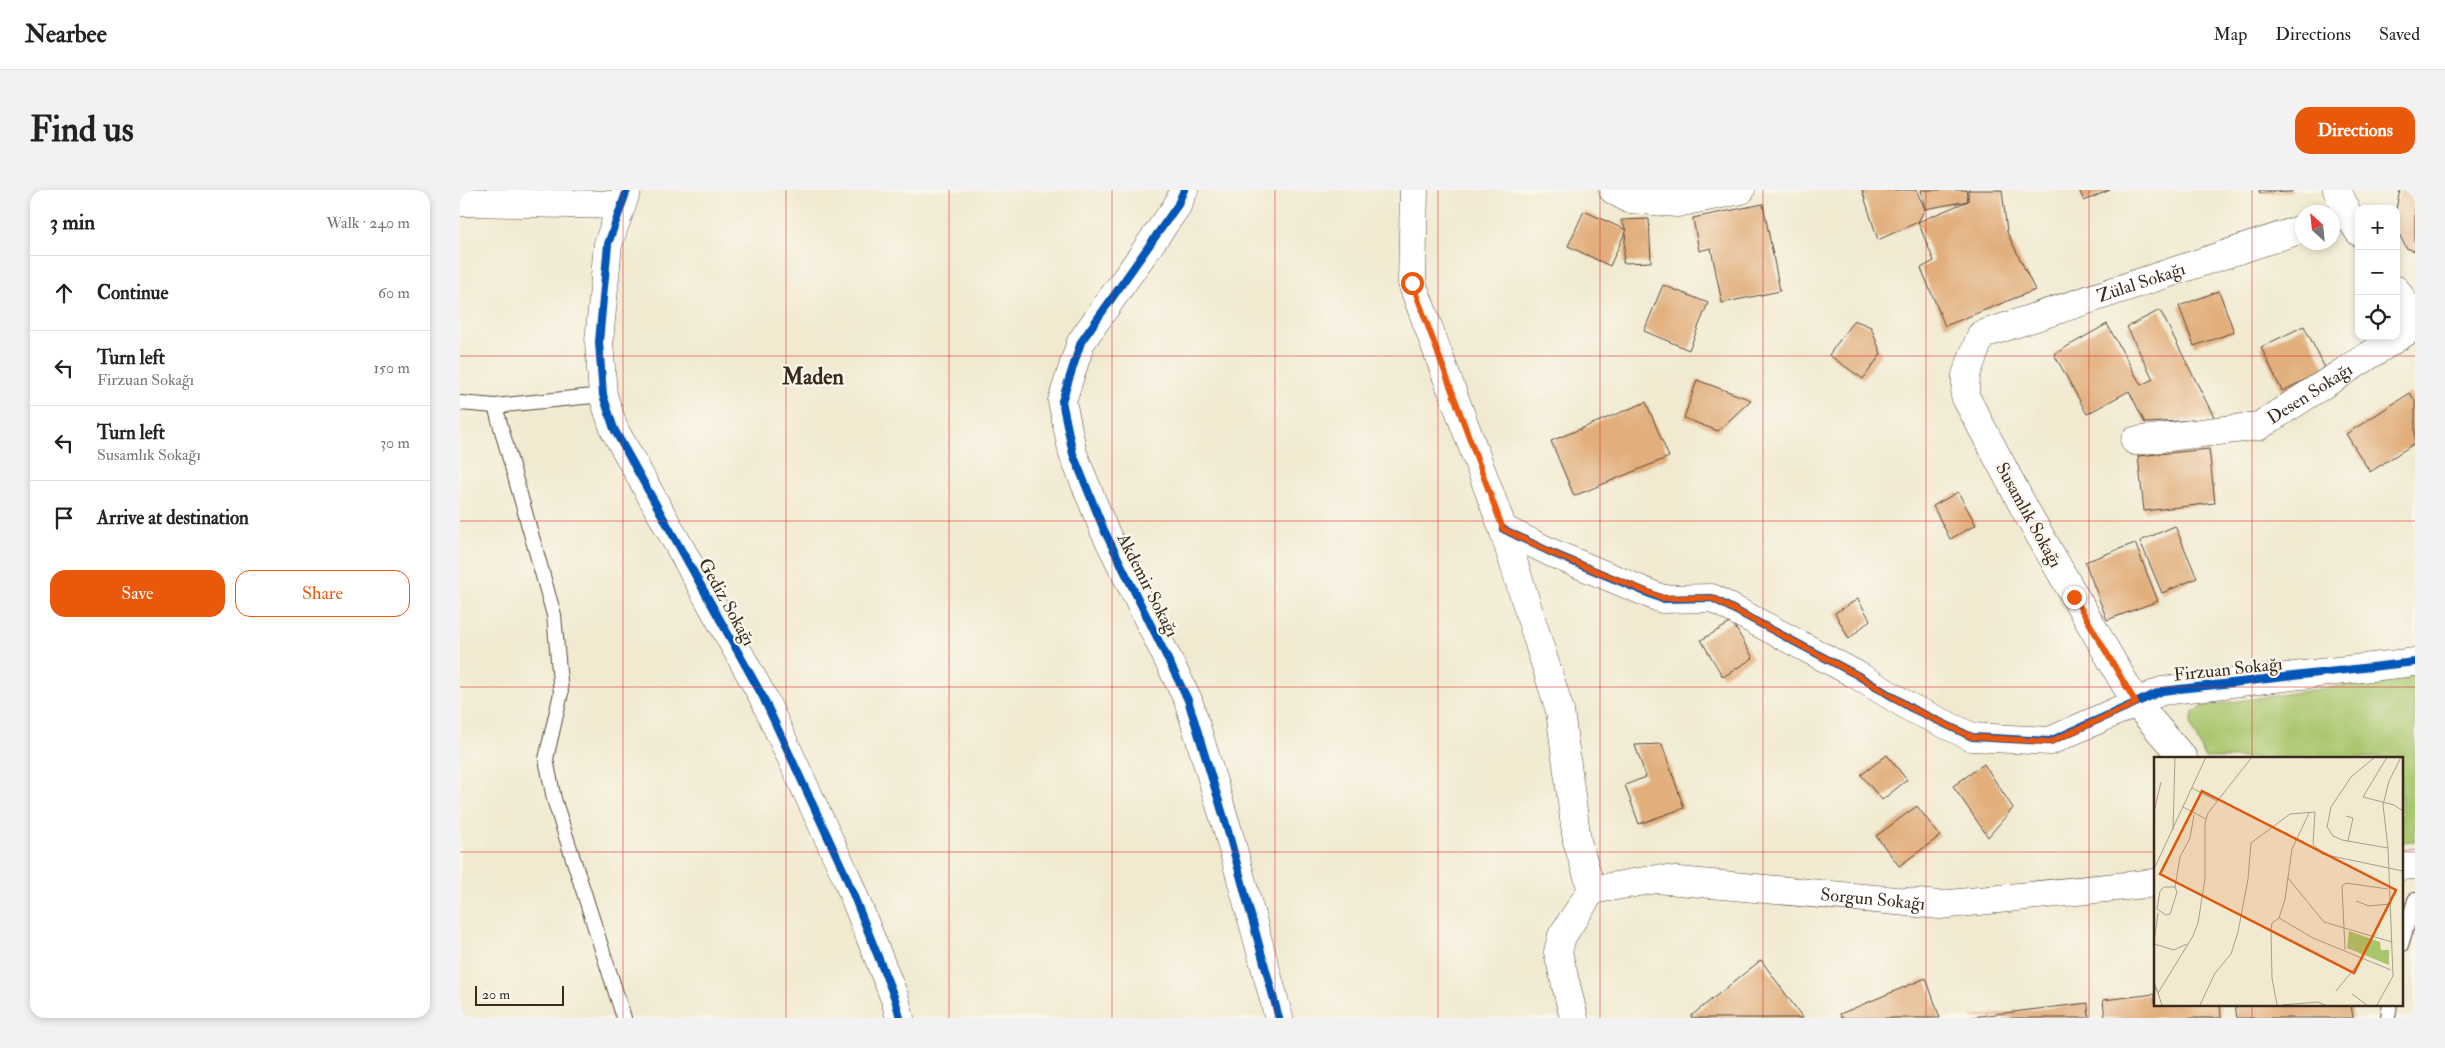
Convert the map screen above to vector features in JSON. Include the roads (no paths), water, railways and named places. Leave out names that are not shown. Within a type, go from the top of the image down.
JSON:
[{"type":"street","name":"Akdemir Sokağı","points":[[1184,190],[1178,206],[1081,342],[1062,402],[1073,454],[1104,530],[1188,700],[1228,831],[1280,1018]]},
{"type":"street","points":[[1414,190],[1412,283],[1503,529],[1560,711],[1577,841],[1592,890],[1562,936],[1558,952],[1574,1018]]},
{"type":"street","points":[[1612,190],[1629,199],[1677,203],[1741,190]]},
{"type":"street","points":[[2337,190],[2346,222]]},
{"type":"street","points":[[460,202],[624,197]]},
{"type":"street","name":"Gediz Sokağı","points":[[624,197],[608,244],[599,342],[603,395],[614,429],[763,697],[845,874],[895,999],[900,1018]]},
{"type":"street","name":"Zülal Sokağı","points":[[1980,335],[2295,231]]},
{"type":"street","points":[[2399,295],[2415,318]]},
{"type":"street","name":"Desen Sokağı","points":[[2135,441],[2259,426],[2415,326]]},
{"type":"street","name":"Susamlık Sokağı","points":[[1980,335],[1966,375],[1965,396],[2031,521],[2136,703],[2182,757]]},
{"type":"street","name":"Firzuan Sokağı","points":[[1503,529],[1552,553],[1662,598],[1712,598],[1857,675],[1911,708],[1972,737],[2050,742],[2162,691],[2415,662]]},
{"type":"street","points":[[2402,866],[2415,865]]},
{"type":"street","name":"Sorgun Sokağı","points":[[1592,890],[1657,879],[1940,906],[2154,883]]},
{"type":"lane","points":[[460,403],[495,406],[603,395]]},
{"type":"lane","points":[[495,406],[554,615],[561,693],[546,759],[554,799],[624,1018]]},
{"type":"lane","points":[[2402,942],[2415,900]]},
{"type":"district","name":"Maden","points":[[813,376]]}]
